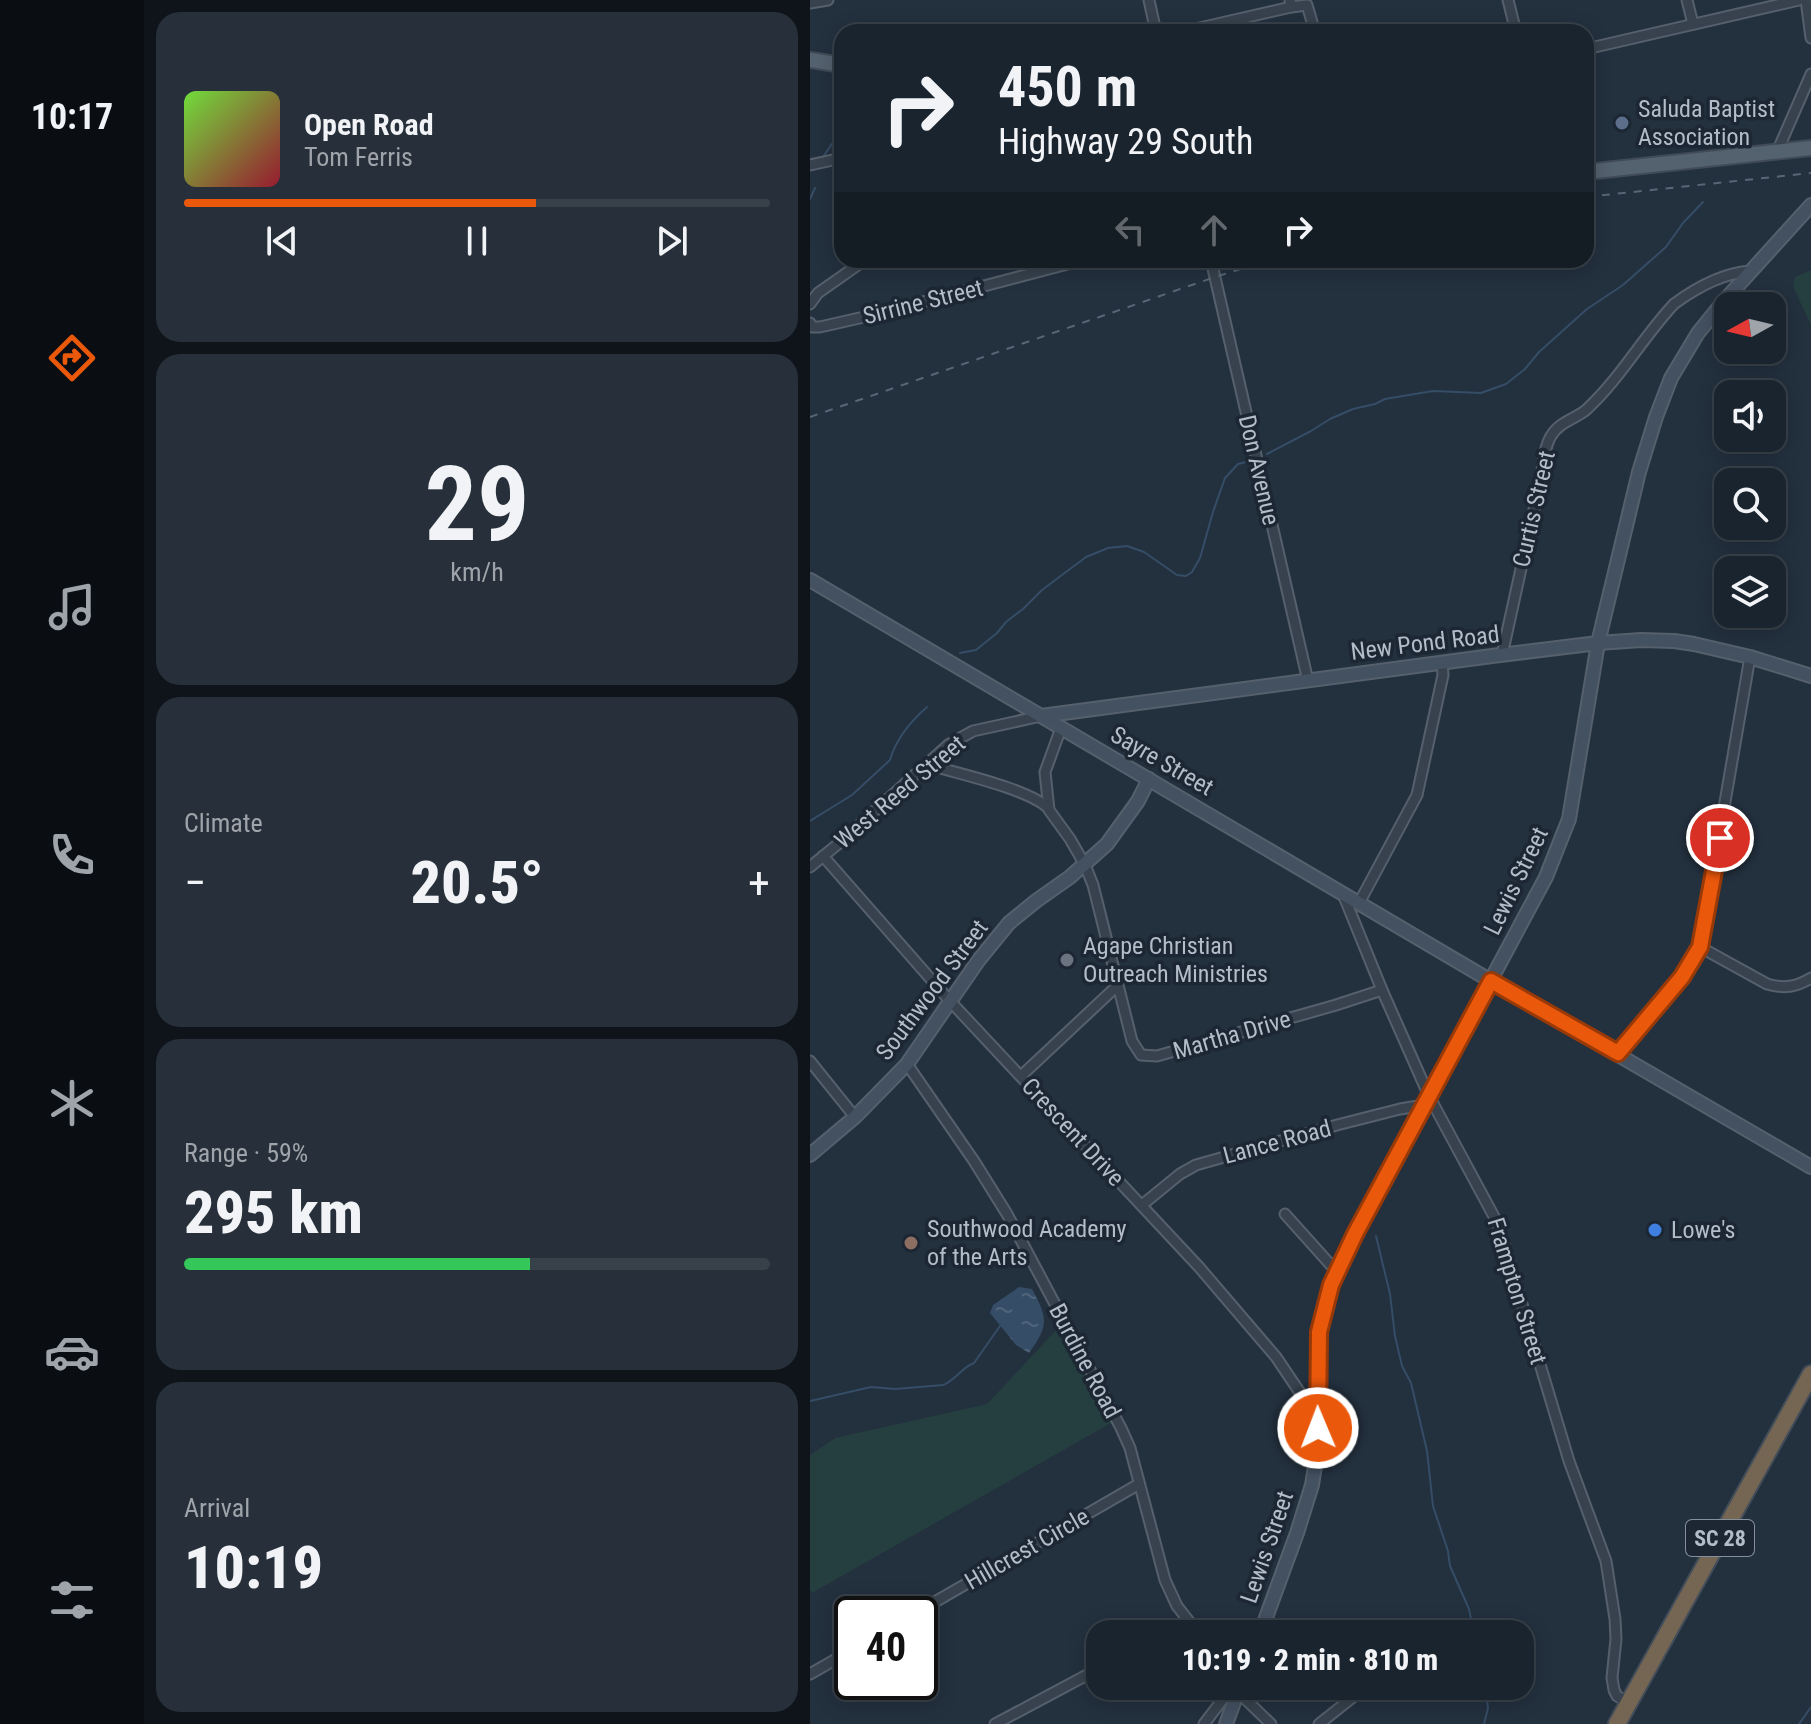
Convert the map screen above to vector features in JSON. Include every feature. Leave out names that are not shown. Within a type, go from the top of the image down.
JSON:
[{"type":"highway","name":"SC 28","points":[[1617,1724],[1811,1374]]},
{"type":"main road","points":[[810,60],[834,64]]},
{"type":"main road","points":[[1594,171],[1811,148]]},
{"type":"street","points":[[810,2],[828,0]]},
{"type":"street","points":[[1149,0],[1154,24]]},
{"type":"street","points":[[1508,0],[1514,24]]},
{"type":"street","points":[[1687,0],[1693,24]]},
{"type":"street","points":[[1594,47],[1799,0]]},
{"type":"street","points":[[1806,0],[1811,38]]},
{"type":"street","points":[[1213,24],[1290,4],[1307,5],[1313,24]]},
{"type":"street","points":[[1777,152],[1811,74]]},
{"type":"street","points":[[810,165],[834,160]]},
{"type":"street","name":"Lewis Street","points":[[1265,1620],[1312,1485],[1318,1447],[1319,1332],[1326,1300],[1337,1272],[1546,877],[1564,836],[1573,799],[1598,643],[1639,472],[1671,378],[1698,333],[1811,205]]},
{"type":"street","points":[[810,304],[818,293],[854,268]]},
{"type":"street","name":"Sirrine Street","points":[[810,323],[812,327],[820,327],[1052,268]]},
{"type":"street","name":"Don Avenue","points":[[1213,268],[1308,681]]},
{"type":"street","name":"Curtis Street","points":[[1502,655],[1551,435],[1597,398],[1674,304],[1722,277],[1734,272],[1751,271]]},
{"type":"street","name":"Sayre Street","points":[[810,580],[1811,1167]]},
{"type":"street","name":"New Pond Road","points":[[1041,716],[1502,655],[1641,640],[1674,641],[1750,657],[1811,676]]},
{"type":"street","points":[[1618,1053],[1682,977],[1700,947],[1750,657]]},
{"type":"street","points":[[1359,903],[1417,795],[1443,675],[1442,663]]},
{"type":"street","name":"West Reed Street","points":[[810,867],[948,745],[973,731],[1041,716]]},
{"type":"street","points":[[1049,810],[1045,772],[1061,728]]},
{"type":"street","points":[[932,761],[940,768],[1019,793],[1044,804],[1049,810]]},
{"type":"street","name":"Southwood Street","points":[[810,1155],[855,1117],[907,1064],[992,942],[1009,923],[1085,865],[1107,844],[1127,819],[1149,779]]},
{"type":"street","name":"Martha Drive","points":[[1049,810],[1085,865],[1096,896],[1132,1041],[1141,1055],[1151,1057],[1382,990]]},
{"type":"street","name":"Crescent Drive","points":[[823,856],[950,1001],[1142,1205],[1258,1334],[1307,1403],[1318,1410]]},
{"type":"street","name":"Frampton Street","points":[[1343,894],[1426,1101],[1493,1212],[1501,1232],[1569,1461],[1606,1561],[1615,1619],[1612,1678],[1617,1696],[1629,1703]]},
{"type":"street","points":[[1700,947],[1778,988],[1811,978]]},
{"type":"street","points":[[1021,1076],[1117,986]]},
{"type":"street","points":[[810,1061],[855,1117]]},
{"type":"street","name":"Burdine Road","points":[[907,1064],[1007,1214],[1126,1438],[1165,1580],[1187,1620]]},
{"type":"street","name":"Lance Road","points":[[1142,1205],[1196,1165],[1426,1101]]},
{"type":"street","points":[[1285,1214],[1337,1272]]},
{"type":"street","name":"Hillcrest Circle","points":[[938,1600],[1139,1484]]},
{"type":"street","points":[[810,1674],[834,1660]]},
{"type":"street","points":[[995,1724],[1086,1675]]},
{"type":"street","points":[[1204,1724],[1222,1700]]},
{"type":"street","points":[[1226,1724],[1235,1700]]},
{"type":"street","points":[[1249,1700],[1271,1724]]},
{"type":"street","points":[[1319,1724],[1349,1700]]},
{"type":"green space","points":[[1811,270],[1811,325],[1793,286],[1795,277]]},
{"type":"green space","points":[[1059,1327],[1113,1422],[812,1593],[810,1455],[835,1438],[987,1404]]},
{"type":"water","points":[[1019,1287],[1032,1289],[1043,1315],[1043,1328],[1029,1353],[1016,1345],[990,1313],[993,1305]]},
{"type":"waterway","points":[[823,157],[834,141]]},
{"type":"waterway","points":[[810,199],[815,188]]},
{"type":"waterway","points":[[1267,454],[1330,419],[1385,399],[1433,391],[1481,393],[1506,384],[1587,309],[1623,285],[1666,247],[1703,202]]},
{"type":"waterway","points":[[960,653],[976,650],[1042,590],[1086,557],[1108,548],[1127,546],[1144,552],[1177,575],[1186,576],[1200,558],[1225,478],[1238,464],[1250,461]]},
{"type":"waterway","points":[[810,821],[852,795],[890,760],[905,731],[927,707]]},
{"type":"waterway","points":[[1376,1236],[1402,1366],[1411,1383],[1427,1451],[1433,1506],[1450,1566],[1471,1620]]},
{"type":"waterway","points":[[810,1401],[871,1387],[895,1389],[943,1385],[974,1363],[1000,1326]]},
{"type":"waterway","points":[[1484,1724],[1487,1700]]},
{"type":"waterway","points":[[1799,1724],[1811,1707]]},
{"type":"railway","points":[[1594,196],[1811,173]]},
{"type":"railway","points":[[810,417],[1244,268]]},
{"type":"place","name":"Saluda Baptist Association","points":[[1622,123]]},
{"type":"place","name":"Agape Christian Outreach Ministries","points":[[1067,960]]},
{"type":"place","name":"Lowe's","points":[[1655,1230]]},
{"type":"place","name":"Southwood Academy of the Arts","points":[[911,1243]]},
{"type":"route","points":[[1318,1428],[1319,1332],[1331,1285],[1355,1234],[1491,981],[1618,1053],[1682,977],[1700,947],[1720,838]]}]
